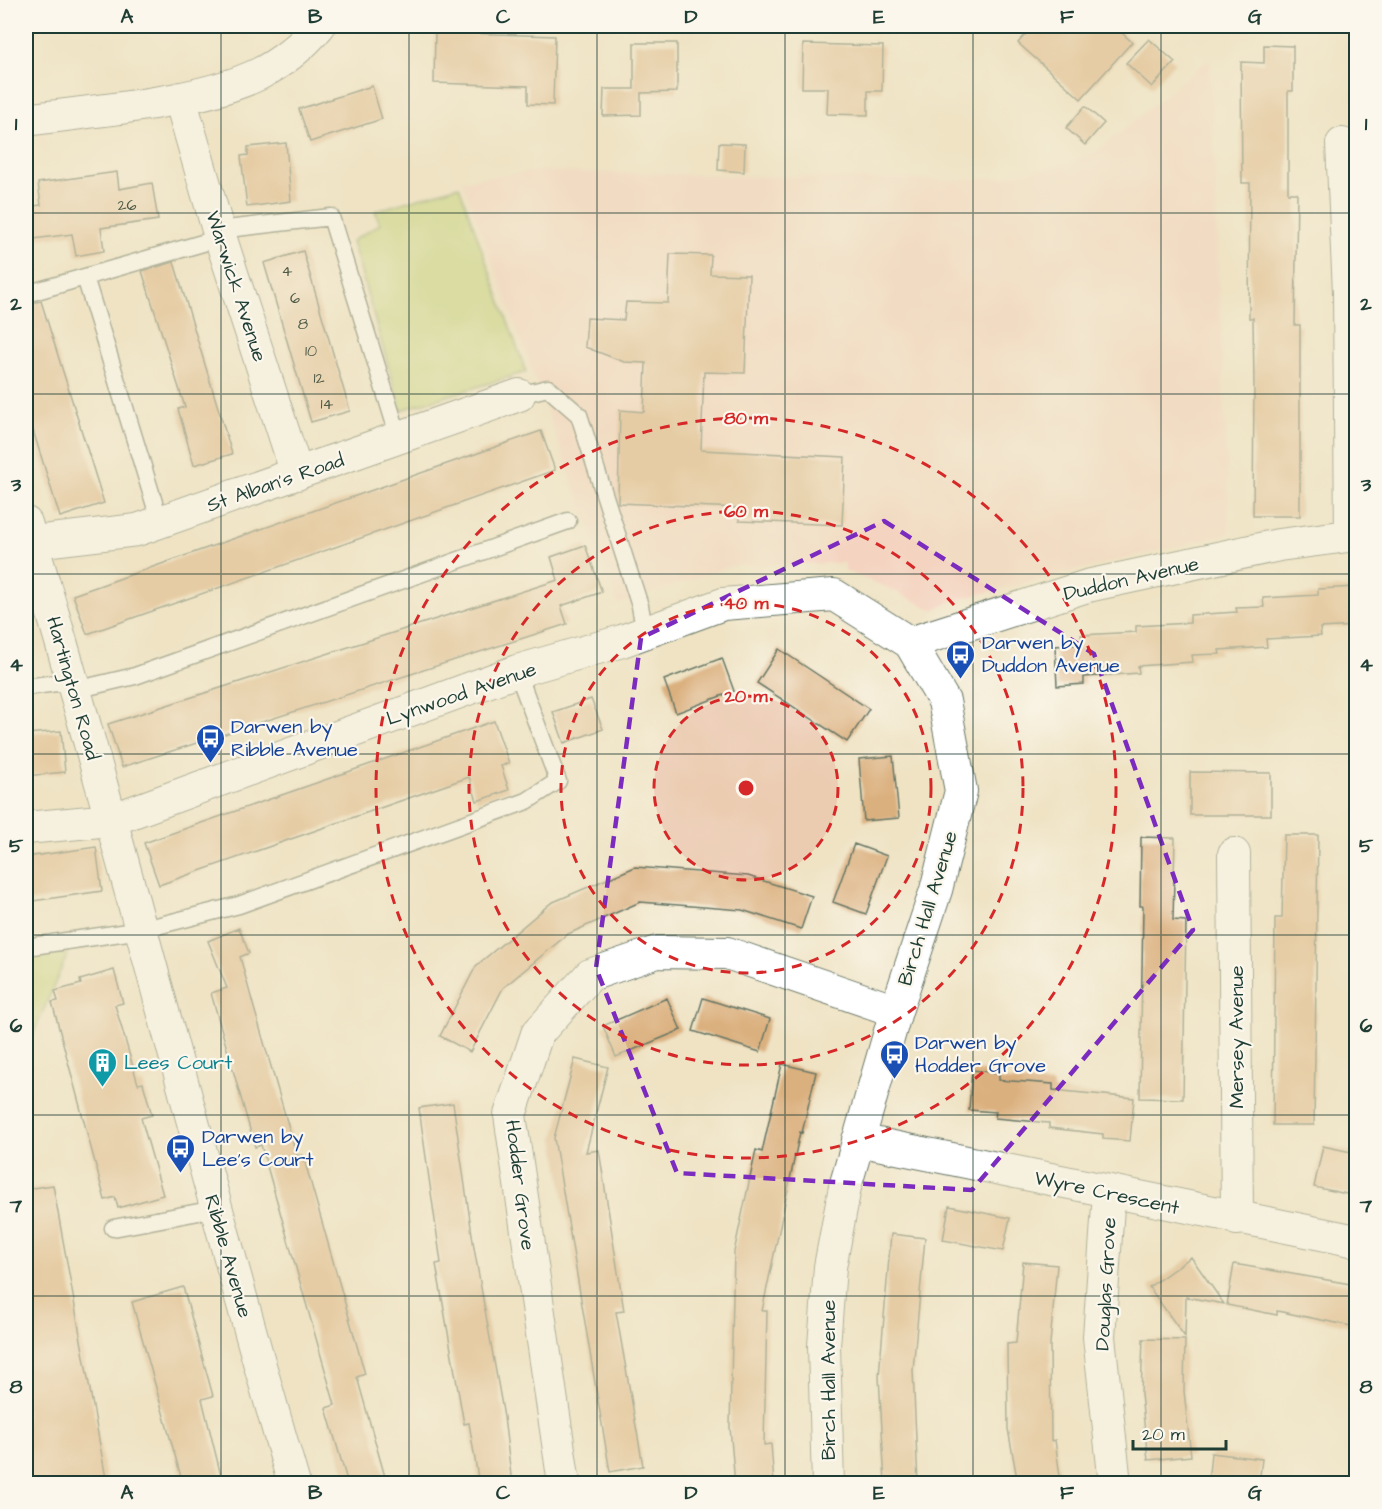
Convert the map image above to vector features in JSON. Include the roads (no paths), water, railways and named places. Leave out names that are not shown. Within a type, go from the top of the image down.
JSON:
[{"type":"street","points":[[26,120],[180,98],[230,85],[259,74],[281,60],[319,26]]},
{"type":"street","name":"Warwick Avenue","points":[[180,98],[219,234],[297,474]]},
{"type":"street","points":[[1342,144],[1349,292],[1354,535]]},
{"type":"street","name":"St Alban's Road","points":[[28,536],[137,530],[519,395]]},
{"type":"street","name":"Duddon Avenue","points":[[910,643],[1087,586],[1279,545],[1354,535]]},
{"type":"street","name":"Hartington Road","points":[[28,536],[111,820]]},
{"type":"street","name":"Birch Hall Avenue","points":[[634,637],[723,604],[834,595],[910,643],[944,701],[961,791],[936,890],[896,1011],[845,1187],[830,1267],[824,1346],[828,1484]]},
{"type":"street","name":"Lynwood Avenue","points":[[26,828],[111,820],[517,672],[634,637]]},
{"type":"street","name":"Ribble Avenue","points":[[111,820],[215,1209],[294,1484]]},
{"type":"street","name":"Mersey Avenue","points":[[1234,854],[1237,1219]]},
{"type":"street","name":"Hodder Grove","points":[[564,1484],[510,1114],[537,1034],[590,975],[657,951],[728,953],[896,1011]]},
{"type":"street","name":"Wyre Crescent","points":[[858,1140],[1237,1219],[1356,1241]]},
{"type":"street","name":"Douglas Grove","points":[[1109,1192],[1099,1337],[1115,1484]]},
{"type":"lane","points":[[26,294],[219,234],[331,217],[399,438]]},
{"type":"lane","points":[[85,277],[160,522]]},
{"type":"lane","points":[[519,395],[548,388],[579,415],[640,606],[634,637]]},
{"type":"lane","points":[[26,687],[73,686],[135,676],[568,521]]},
{"type":"lane","points":[[26,947],[141,930],[250,901],[527,801],[558,781],[517,672]]},
{"type":"lane","points":[[113,1228],[215,1209]]},
{"type":"place","name":"Darwen by Duddon Avenue","points":[[961,680]]},
{"type":"place","name":"Darwen by Ribble Avenue","points":[[210,764]]},
{"type":"place","name":"Darwen by Hodder Grove","points":[[894,1080]]},
{"type":"place","name":"Lees Court","points":[[103,1088]]},
{"type":"place","name":"Darwen by Lee's Court","points":[[181,1174]]}]
